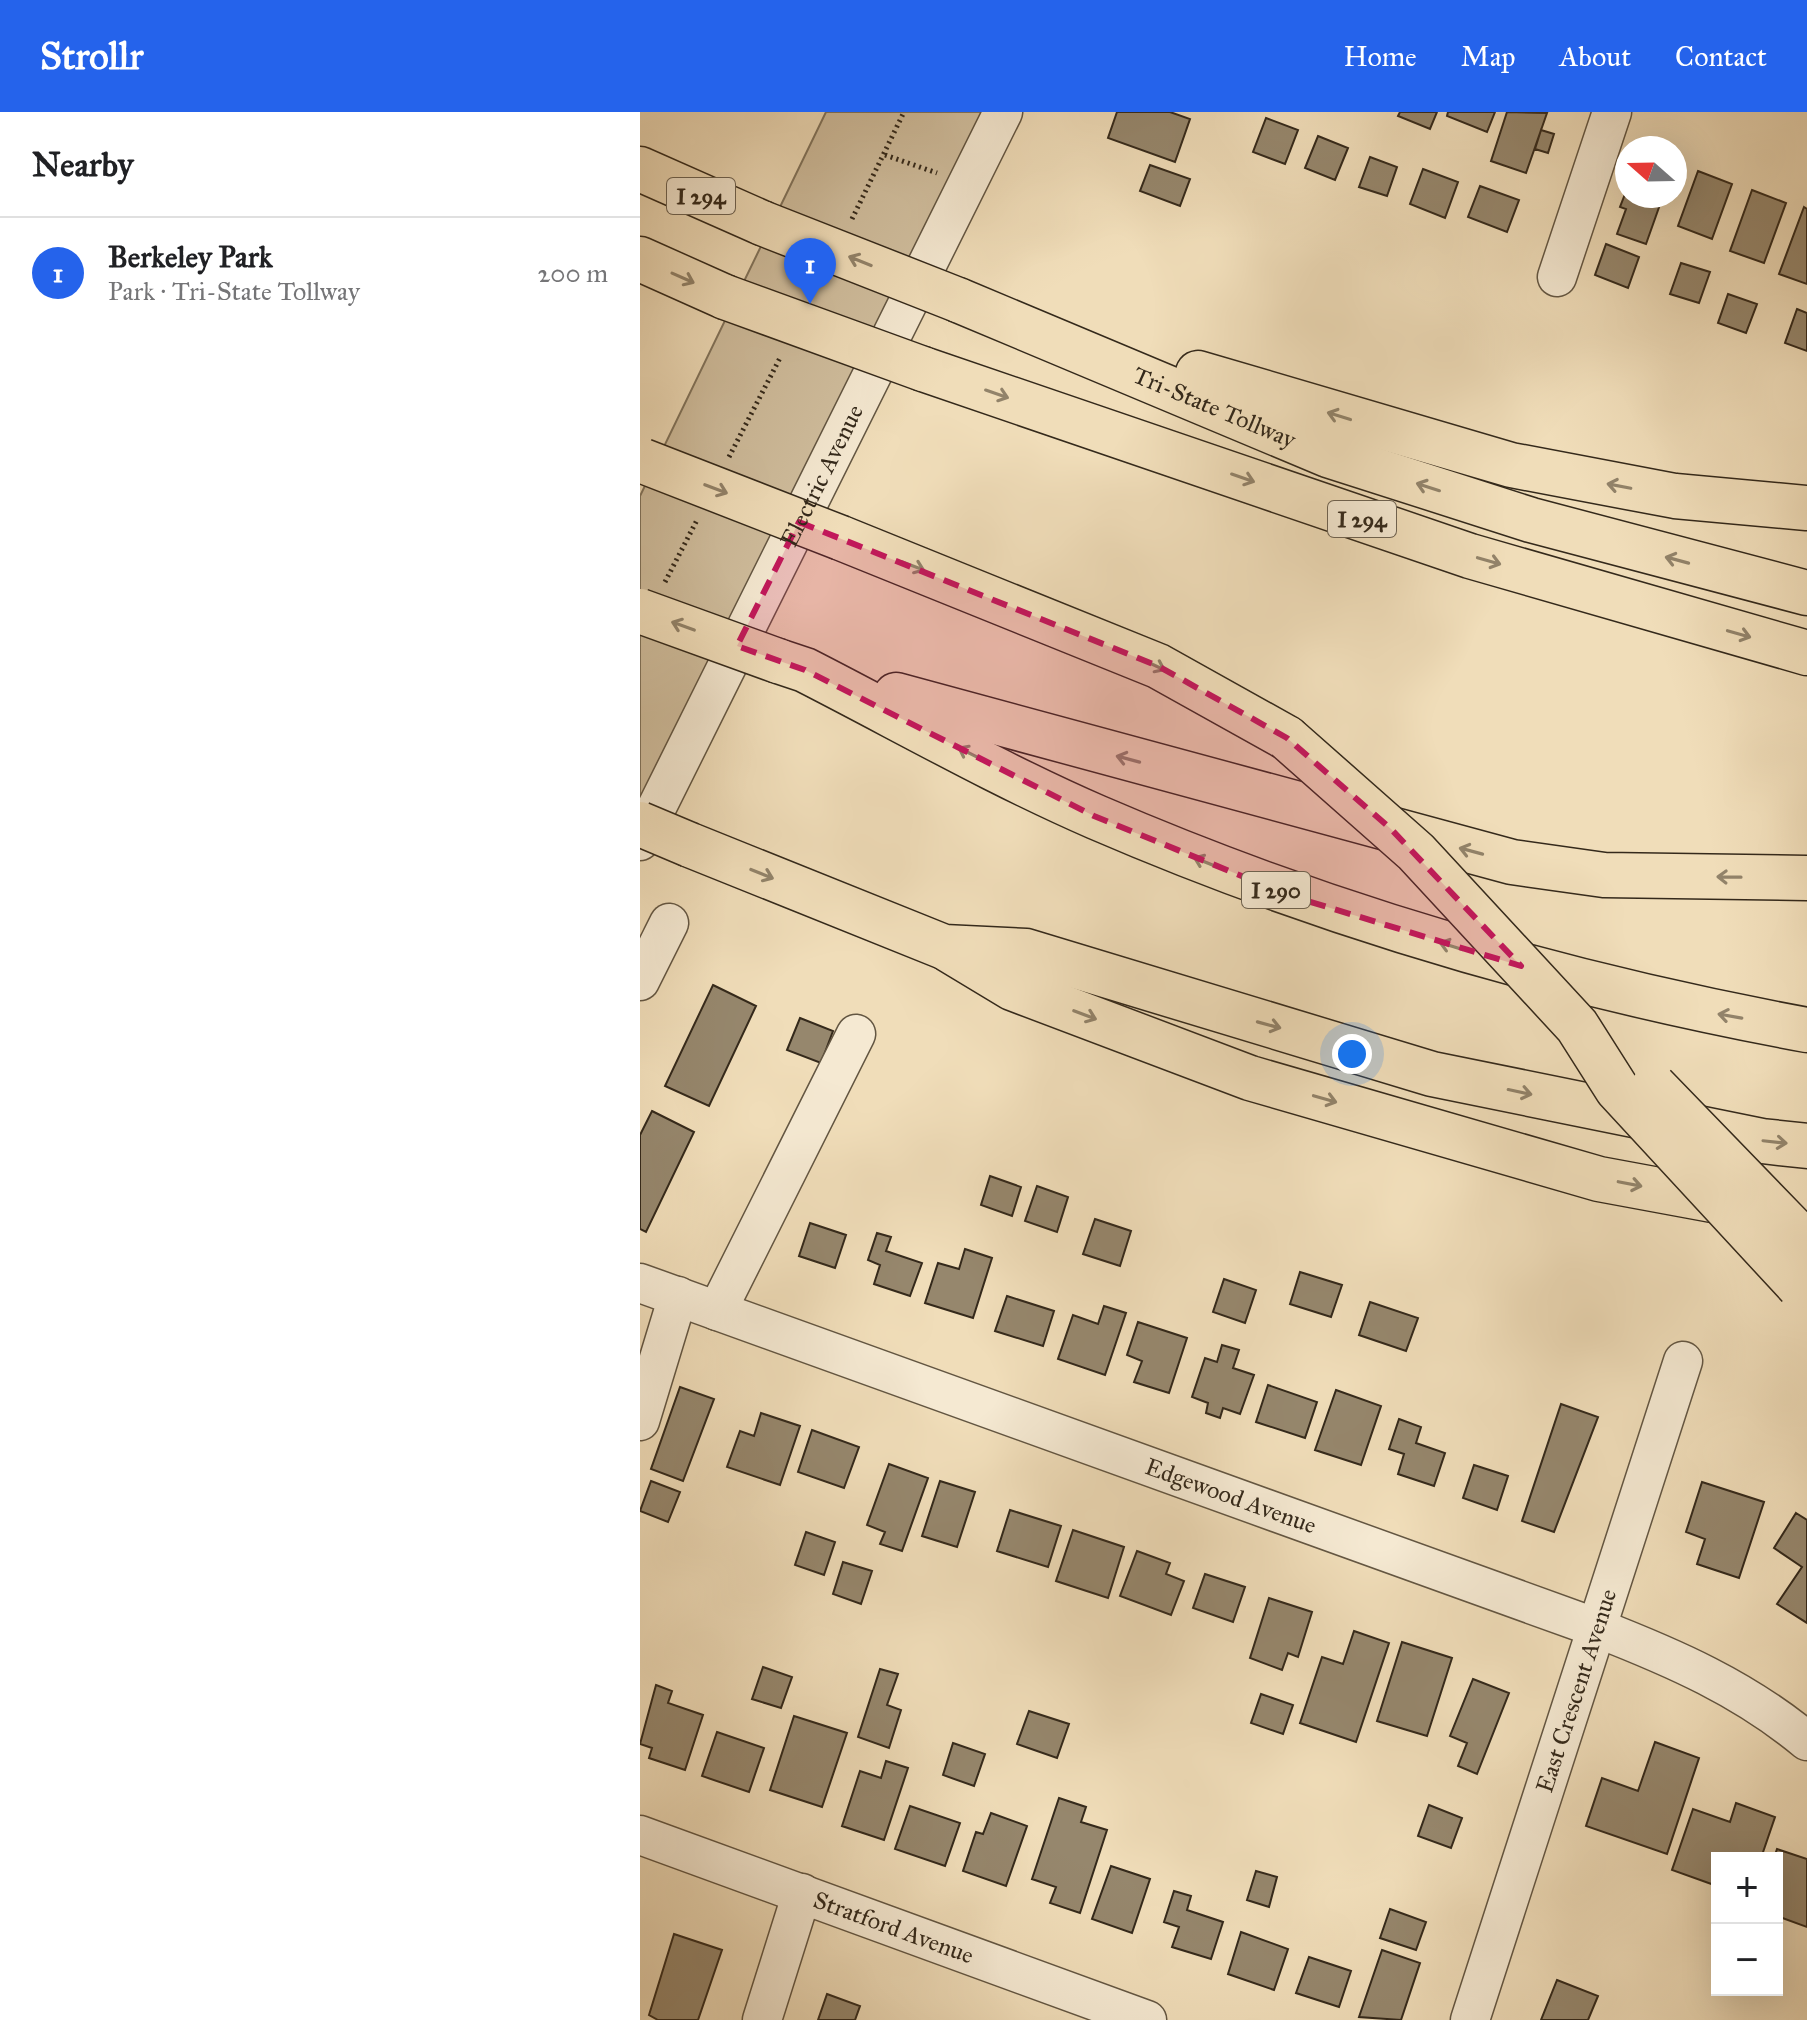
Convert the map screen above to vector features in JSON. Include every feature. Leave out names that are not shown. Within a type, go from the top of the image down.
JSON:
[{"type":"highway","name":"Tri-State Tollway","points":[[640,169],[762,223],[958,300],[1328,455],[1531,520],[1807,593]]},
{"type":"highway","name":"I 294","points":[[640,259],[725,297],[923,369],[1470,556],[1807,653]]},
{"type":"highway","points":[[958,300],[1511,465],[1675,496],[1807,508]]},
{"type":"highway","points":[[642,460],[1158,666],[1287,738],[1416,852],[1577,1026],[1617,1089],[1803,1291]]},
{"type":"highway","name":"I 290","points":[[651,600],[791,665],[1094,816],[1291,896],[1481,955],[1665,1004],[1807,1030]]},
{"type":"highway","points":[[791,665],[1512,862],[1604,875],[1807,878]]},
{"type":"highway","points":[[640,824],[944,947],[1012,988],[1250,1078],[1599,1179],[1807,1217]]},
{"type":"highway","points":[[944,947],[1026,951],[1432,1074],[1746,1138],[1807,1146]]},
{"type":"highway","points":[[1577,1026],[1631,1063],[1807,1244]]},
{"type":"street","name":"Electric Avenue","points":[[640,841],[1003,112]]},
{"type":"street","points":[[1557,277],[1612,112]]},
{"type":"street","points":[[640,981],[669,923]]},
{"type":"street","points":[[717,1311],[856,1034]]},
{"type":"street","name":"Edgewood Avenue","points":[[640,1283],[1676,1659],[1735,1688],[1807,1741]]},
{"type":"street","points":[[640,1421],[678,1296]]},
{"type":"street","name":"East Crescent Avenue","points":[[1470,2020],[1683,1361]]},
{"type":"street","name":"Stratford Avenue","points":[[640,1835],[1147,2020]]},
{"type":"street","points":[[762,2020],[802,1893]]},
{"type":"path","points":[[849,225],[904,112]]},
{"type":"path","points":[[885,155],[968,184]]},
{"type":"path","points":[[726,463],[784,351]]},
{"type":"path","points":[[651,600],[698,519]]},
{"type":"highlighted area","points":[[799,522],[1158,666],[1287,738],[1391,829],[1521,966],[1291,896],[1094,816],[805,670],[737,646]]},
{"type":"shaded area","points":[[826,112],[982,112],[640,801],[640,496]]},
{"type":"building","points":[[1117,112],[1170,112],[1190,119],[1175,162],[1108,138]]},
{"type":"building","points":[[1400,112],[1437,112],[1430,129],[1398,116]]},
{"type":"building","points":[[1448,112],[1495,112],[1487,132],[1447,116]]},
{"type":"building","points":[[1507,112],[1547,113],[1526,173],[1491,161]]},
{"type":"building","points":[[1266,118],[1298,130],[1285,164],[1253,152]]},
{"type":"building","points":[[1541,130],[1554,134],[1548,153],[1535,149]]},
{"type":"building","points":[[1318,136],[1348,148],[1335,180],[1305,168]]},
{"type":"building","points":[[1370,157],[1397,167],[1387,196],[1359,187]]},
{"type":"building","points":[[1150,165],[1190,179],[1180,206],[1140,191]]},
{"type":"building","points":[[1423,169],[1458,182],[1445,218],[1410,204]]},
{"type":"building","points":[[1698,171],[1732,184],[1712,239],[1678,226]]},
{"type":"building","points":[[1480,186],[1519,200],[1507,232],[1468,217]]},
{"type":"building","points":[[1752,190],[1786,203],[1764,263],[1730,251]]},
{"type":"building","points":[[1804,207],[1807,209],[1807,284],[1779,274]]},
{"type":"building","points":[[1623,208],[1659,208],[1646,244],[1617,234],[1626,209]]},
{"type":"building","points":[[1606,244],[1639,257],[1628,288],[1595,275]]},
{"type":"building","points":[[1681,263],[1710,272],[1699,303],[1670,294]]},
{"type":"building","points":[[1728,294],[1757,304],[1746,333],[1718,323]]},
{"type":"building","points":[[1797,309],[1807,313],[1807,351],[1785,343]]},
{"type":"building","points":[[713,985],[756,1006],[709,1106],[665,1086]]},
{"type":"building","points":[[800,1018],[833,1031],[821,1063],[787,1050]]},
{"type":"building","points":[[652,1111],[694,1132],[646,1232],[640,1229],[640,1135]]},
{"type":"building","points":[[990,1176],[1021,1187],[1012,1216],[981,1205]]},
{"type":"building","points":[[1037,1186],[1068,1197],[1057,1232],[1025,1221]]},
{"type":"building","points":[[1095,1219],[1131,1231],[1120,1266],[1083,1254]]},
{"type":"building","points":[[810,1223],[846,1235],[835,1268],[799,1256]]},
{"type":"building","points":[[877,1233],[891,1237],[886,1251],[922,1263],[910,1296],[874,1284],[880,1265],[868,1260]]},
{"type":"building","points":[[965,1249],[992,1258],[973,1318],[925,1303],[938,1263],[959,1269]]},
{"type":"building","points":[[1300,1272],[1342,1285],[1331,1317],[1290,1304]]},
{"type":"building","points":[[1224,1279],[1256,1290],[1245,1323],[1213,1312]]},
{"type":"building","points":[[1007,1296],[1054,1311],[1043,1346],[995,1331]]},
{"type":"building","points":[[1370,1302],[1418,1318],[1406,1351],[1359,1335]]},
{"type":"building","points":[[1104,1306],[1126,1313],[1105,1375],[1058,1359],[1073,1315],[1098,1324]]},
{"type":"building","points":[[1138,1322],[1187,1338],[1169,1393],[1134,1382],[1142,1361],[1127,1355]]},
{"type":"building","points":[[1222,1345],[1239,1350],[1233,1368],[1254,1375],[1240,1414],[1223,1408],[1220,1418],[1206,1413],[1208,1403],[1192,1397],[1205,1358],[1217,1362]]},
{"type":"building","points":[[1268,1385],[1317,1402],[1305,1438],[1256,1422]]},
{"type":"building","points":[[680,1387],[714,1399],[683,1481],[651,1469]]},
{"type":"building","points":[[1336,1390],[1381,1406],[1361,1465],[1315,1450]]},
{"type":"building","points":[[1561,1404],[1598,1417],[1554,1532],[1522,1521]]},
{"type":"building","points":[[761,1413],[800,1426],[780,1485],[727,1467],[740,1431],[754,1436]]},
{"type":"building","points":[[1399,1419],[1421,1427],[1416,1443],[1445,1453],[1434,1486],[1398,1474],[1404,1454],[1389,1449]]},
{"type":"building","points":[[812,1430],[859,1447],[844,1488],[798,1472]]},
{"type":"building","points":[[889,1464],[928,1478],[902,1551],[880,1544],[885,1532],[867,1525]]},
{"type":"building","points":[[1474,1465],[1508,1476],[1497,1510],[1463,1498]]},
{"type":"building","points":[[651,1481],[680,1492],[668,1522],[640,1511]]},
{"type":"building","points":[[940,1481],[975,1492],[957,1547],[922,1536]]},
{"type":"building","points":[[1702,1482],[1764,1502],[1739,1578],[1697,1564],[1705,1539],[1686,1532]]},
{"type":"building","points":[[1010,1510],[1061,1526],[1048,1567],[997,1551]]},
{"type":"building","points":[[1796,1513],[1807,1520],[1807,1623],[1777,1604],[1802,1567],[1774,1548]]},
{"type":"building","points":[[1073,1530],[1124,1547],[1108,1598],[1056,1581]]},
{"type":"building","points":[[806,1532],[835,1542],[824,1575],[795,1565]]},
{"type":"building","points":[[1137,1551],[1170,1563],[1166,1574],[1184,1581],[1171,1615],[1120,1596]]},
{"type":"building","points":[[843,1562],[872,1571],[861,1604],[833,1594]]},
{"type":"building","points":[[1205,1574],[1245,1587],[1233,1622],[1193,1608]]},
{"type":"building","points":[[1269,1598],[1312,1612],[1298,1657],[1288,1653],[1282,1670],[1250,1658]]},
{"type":"building","points":[[1354,1631],[1389,1643],[1356,1742],[1300,1723],[1322,1657],[1343,1664]]},
{"type":"building","points":[[1402,1642],[1452,1658],[1427,1736],[1377,1721]]},
{"type":"building","points":[[763,1667],[792,1677],[781,1708],[752,1699]]},
{"type":"building","points":[[880,1669],[898,1674],[887,1705],[901,1710],[889,1748],[858,1737]]},
{"type":"building","points":[[1473,1679],[1509,1693],[1477,1774],[1458,1766],[1467,1743],[1450,1736]]},
{"type":"building","points":[[656,1685],[672,1691],[668,1703],[703,1715],[685,1770],[649,1758],[652,1748],[640,1744]]},
{"type":"building","points":[[1261,1694],[1293,1705],[1283,1734],[1251,1723]]},
{"type":"building","points":[[1029,1711],[1069,1724],[1057,1758],[1017,1744]]},
{"type":"building","points":[[794,1716],[847,1733],[822,1807],[770,1790]]},
{"type":"building","points":[[717,1732],[764,1748],[749,1792],[702,1776]]},
{"type":"building","points":[[1655,1742],[1699,1758],[1667,1854],[1586,1826],[1602,1778],[1638,1791]]},
{"type":"building","points":[[953,1743],[985,1754],[974,1786],[943,1775]]},
{"type":"building","points":[[886,1761],[908,1768],[884,1840],[842,1826],[860,1771],[881,1778]]},
{"type":"building","points":[[1059,1798],[1086,1807],[1081,1822],[1107,1830],[1080,1913],[1050,1903],[1056,1887],[1032,1879]]},
{"type":"building","points":[[1736,1803],[1775,1817],[1763,1852],[1711,1852],[1711,1884],[1672,1870],[1693,1809],[1730,1822]]},
{"type":"building","points":[[1429,1805],[1462,1818],[1451,1848],[1418,1836]]},
{"type":"building","points":[[910,1806],[960,1823],[945,1866],[895,1849]]},
{"type":"building","points":[[991,1813],[1027,1826],[1006,1886],[963,1871],[976,1832],[983,1834]]},
{"type":"building","points":[[1777,1849],[1807,1859],[1807,1927],[1783,1918],[1783,1852],[1776,1852]]},
{"type":"building","points":[[1111,1866],[1150,1879],[1132,1933],[1092,1919]]},
{"type":"building","points":[[1256,1871],[1277,1877],[1269,1907],[1247,1900]]},
{"type":"building","points":[[1174,1891],[1191,1896],[1187,1910],[1223,1922],[1211,1959],[1172,1947],[1179,1927],[1164,1922]]},
{"type":"building","points":[[1390,1909],[1426,1922],[1416,1950],[1380,1938]]},
{"type":"building","points":[[1241,1932],[1288,1949],[1274,1990],[1228,1974]]},
{"type":"building","points":[[674,1934],[722,1950],[698,2020],[658,2020],[649,2015]]},
{"type":"building","points":[[1382,1950],[1420,1963],[1401,2020],[1359,2017]]},
{"type":"building","points":[[1309,1957],[1351,1971],[1339,2007],[1296,1993]]},
{"type":"building","points":[[1557,1980],[1598,1996],[1588,2020],[1541,2020]]},
{"type":"building","points":[[827,1994],[860,2006],[855,2020],[818,2020]]},
{"type":"place","name":"Berkeley Park","points":[[810,304]]}]
